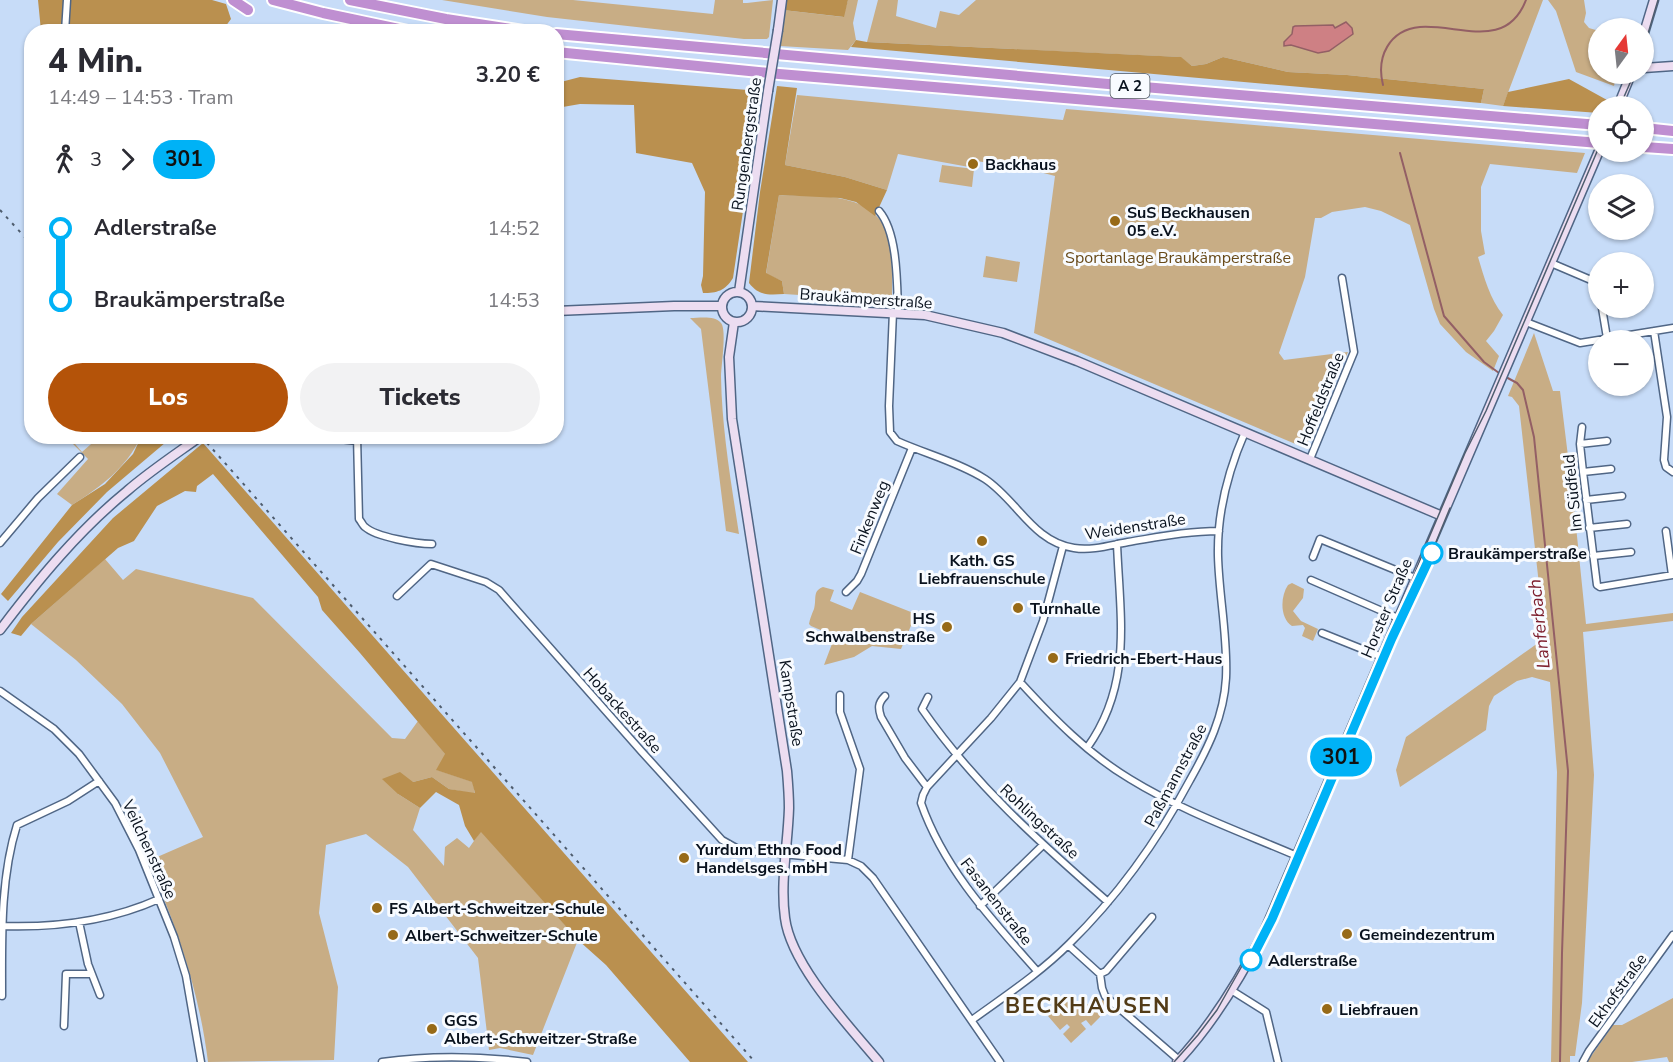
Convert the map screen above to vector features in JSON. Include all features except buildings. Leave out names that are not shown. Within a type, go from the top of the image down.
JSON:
[{"type":"highway","points":[[233,0],[248,10]]},
{"type":"highway","points":[[273,0],[375,24]]},
{"type":"highway","points":[[350,0],[478,24]]},
{"type":"highway","name":"A 2","points":[[564,35],[1588,124]]},
{"type":"highway","name":"A 2","points":[[564,53],[771,74],[1588,142]]},
{"type":"highway","points":[[564,57],[574,54]]},
{"type":"highway","points":[[1654,129],[1673,131]]},
{"type":"highway","points":[[1654,148],[1673,149]]},
{"type":"street","points":[[66,24],[67,0]]},
{"type":"street","name":"Rungenbergstraße","points":[[739,292],[782,0]]},
{"type":"street","points":[[1649,18],[1654,0]]},
{"type":"street","points":[[1654,67],[1673,66]]},
{"type":"street","name":"Horster Straße","points":[[1178,1061],[1209,1024],[1264,933],[1594,162]]},
{"type":"street","points":[[879,211],[890,232],[897,277],[896,312]]},
{"type":"street","points":[[1551,263],[1588,279]]},
{"type":"street","name":"Hoffeldstraße","points":[[1310,459],[1354,352],[1342,278]]},
{"type":"street","points":[[739,292],[749,298],[752,306],[751,313],[745,320],[734,322],[724,315],[722,306],[727,296],[739,292]]},
{"type":"street","points":[[564,310],[620,307],[722,306]]},
{"type":"street","name":"Braukämperstraße","points":[[752,306],[896,312],[952,320],[1013,336],[1442,516]]},
{"type":"street","name":"Weidenstraße","points":[[896,312],[889,391],[890,432],[897,441],[985,479],[997,487],[1036,530],[1063,546],[1084,549],[1195,531],[1219,531]]},
{"type":"street","name":"Kampstraße","points":[[734,322],[729,357],[732,419],[788,771],[789,808],[783,896],[785,918],[796,953],[821,990],[879,1062]]},
{"type":"street","points":[[1526,322],[1580,343],[1588,342]]},
{"type":"street","points":[[1673,328],[1654,331],[1667,429],[1664,460],[1666,467],[1673,472]]},
{"type":"street","points":[[1665,404],[1673,405]]},
{"type":"street","name":"Im Südfeld","points":[[1582,427],[1580,444],[1595,581],[1600,587],[1673,575]]},
{"type":"street","name":"Paßmannstraße","points":[[972,1020],[1068,945],[1108,902],[1148,850],[1178,804],[1213,734],[1225,690],[1226,667],[1219,576],[1219,531],[1228,478],[1245,432]]},
{"type":"street","points":[[1580,444],[1607,441]]},
{"type":"street","points":[[0,630],[47,571],[100,515],[126,491],[189,444]]},
{"type":"street","points":[[357,444],[359,519],[363,527],[420,544],[432,544]]},
{"type":"street","name":"Finkenweg","points":[[846,592],[861,574],[912,448]]},
{"type":"street","points":[[0,543],[38,498],[80,457]]},
{"type":"street","points":[[1583,472],[1611,469]]},
{"type":"street","points":[[1586,500],[1622,496]]},
{"type":"street","points":[[1589,528],[1628,524]]},
{"type":"street","points":[[1666,531],[1673,575]]},
{"type":"street","points":[[1313,556],[1320,538],[1415,578]]},
{"type":"street","points":[[1086,748],[1107,714],[1119,677],[1121,652],[1117,544]]},
{"type":"street","points":[[885,696],[879,702],[881,717],[900,750],[927,787],[1020,682],[1043,621],[1063,546]]},
{"type":"street","points":[[1593,556],[1631,552]]},
{"type":"street","name":"Hobackestraße","points":[[397,596],[432,564],[486,582],[498,590],[722,840],[747,851],[848,860],[861,866],[873,878],[1000,1062]]},
{"type":"street","points":[[1311,580],[1398,618]]},
{"type":"street","points":[[1322,633],[1382,657]]},
{"type":"street","points":[[1020,682],[1086,748],[1130,779],[1178,804],[1297,856]]},
{"type":"street","name":"Veilchenstraße","points":[[0,691],[54,729],[79,754],[115,803],[159,899],[186,976],[201,1062]]},
{"type":"street","points":[[840,695],[840,712],[860,770],[848,860]]},
{"type":"street","name":"Rohlingstraße","points":[[928,697],[922,709],[947,745],[999,802],[1043,845],[1108,902]]},
{"type":"street","points":[[2,996],[1,926],[11,843],[17,825],[68,801],[99,780]]},
{"type":"street","name":"Fasanenstraße","points":[[927,787],[922,795],[921,803],[945,855],[980,906],[1037,971]]},
{"type":"street","points":[[980,906],[1043,845]]},
{"type":"street","points":[[1,926],[58,925],[79,922],[129,910],[159,899]]},
{"type":"street","points":[[1100,974],[1106,971],[1152,918]]},
{"type":"street","points":[[79,922],[91,974],[100,996]]},
{"type":"street","name":"Ekhofstraße","points":[[1583,1062],[1673,934]]},
{"type":"street","points":[[1068,945],[1100,974],[1105,996],[1178,1061]]},
{"type":"street","points":[[64,1026],[66,974],[91,974]]},
{"type":"street","points":[[1231,990],[1266,1012],[1278,1062]]},
{"type":"street","points":[[382,1062],[456,1056],[527,1062]]},
{"type":"green space","points":[[442,0],[573,0],[713,14],[715,0],[743,0],[743,3],[747,3],[773,0],[769,37],[767,39],[744,39],[547,17]]},
{"type":"green space","points":[[848,0],[858,0],[853,23],[856,40],[848,50],[780,46],[783,10],[843,17]]},
{"type":"green space","points":[[878,0],[898,0],[896,16],[936,28],[940,11],[959,15],[976,0],[1543,0],[1503,106],[1481,103],[1484,89],[1347,75],[1288,72],[1223,57],[1206,64],[1192,66],[1180,57],[867,42]]},
{"type":"green space","points":[[1548,0],[1584,0],[1586,13],[1584,22],[1588,27],[1588,76],[1576,72],[1556,11]]},
{"type":"green space","name":"Sportanlage Braukämperstraße","points":[[797,95],[1063,120],[1066,109],[1585,153],[1577,173],[1490,164],[1481,187],[1481,231],[1485,254],[1478,257],[1491,295],[1503,315],[1486,341],[1499,356],[1493,371],[1466,352],[1440,324],[1410,225],[1381,211],[1365,207],[1332,212],[1321,218],[1315,218],[1305,277],[1279,353],[1284,360],[1348,352],[1305,448],[1034,333],[1055,176],[1028,169],[970,160],[969,167],[898,154],[887,190],[845,177],[785,165]]},
{"type":"green space","points":[[942,165],[974,169],[972,187],[939,182]]},
{"type":"green space","points":[[779,195],[840,198],[855,202],[879,218],[887,232],[890,247],[892,301],[784,294],[782,281],[766,274]]},
{"type":"green space","points":[[986,256],[1020,262],[1017,282],[983,277]]},
{"type":"green space","points":[[690,318],[715,319],[723,327],[721,377],[723,417],[739,534],[726,531],[701,329]]},
{"type":"green space","points":[[1534,333],[1553,391],[1560,391],[1586,624],[1673,613],[1673,621],[1583,632],[1594,775],[1582,1003],[1575,1056],[1570,1056],[1570,1062],[1551,1062],[1557,772],[1550,682],[1532,677],[1517,681],[1494,696],[1489,706],[1486,730],[1400,787],[1396,770],[1406,737],[1545,638],[1519,406],[1512,397],[1508,396]]},
{"type":"green space","points":[[73,444],[82,452],[91,444],[137,444],[112,476],[72,505],[57,494],[88,459]]},
{"type":"green space","points":[[105,559],[123,580],[136,569],[253,598],[392,738],[405,739],[418,721],[446,755],[437,770],[473,782],[475,794],[449,789],[432,777],[413,782],[398,794],[420,808],[413,830],[444,866],[445,847],[457,838],[469,848],[481,831],[578,940],[533,1055],[500,1048],[489,1050],[478,958],[408,867],[366,834],[326,845],[319,913],[338,987],[334,1060],[208,1062],[199,1010],[186,959],[148,861],[203,837],[160,753],[122,704],[76,660],[31,624]]},
{"type":"green space","points":[[1292,583],[1304,589],[1303,598],[1293,611],[1301,621],[1318,629],[1313,641],[1302,636],[1305,628],[1303,625],[1292,626],[1283,613],[1285,590]]},
{"type":"green space","points":[[823,587],[834,590],[830,601],[852,610],[860,592],[916,614],[901,649],[872,646],[854,657],[824,665],[835,636],[809,624],[816,593]]},
{"type":"green space","points":[[1673,998],[1673,1062],[1669,1062],[1667,1057],[1632,1062],[1587,1062],[1613,1025],[1622,1025]]},
{"type":"green space","points":[[1102,1000],[1113,1007],[1093,1009],[1094,1012],[1100,1013],[1100,1017],[1091,1026],[1086,1020],[1081,1023],[1086,1029],[1071,1043],[1063,1034],[1070,1027],[1067,1024],[1060,1030],[1048,1016],[1056,1008],[1060,1012],[1063,1009],[1059,1006],[1066,1002],[1102,1005]]},
{"type":"shaded area","points":[[38,0],[212,0],[226,4],[231,19],[227,24],[40,24]]},
{"type":"shaded area","points":[[785,0],[848,0],[844,17],[783,10]]},
{"type":"shaded area","points":[[1346,22],[1352,28],[1353,34],[1329,51],[1318,53],[1291,45],[1284,46],[1284,42],[1292,34],[1295,26],[1333,25],[1335,28]]},
{"type":"shaded area","points":[[856,40],[1181,57],[1192,66],[1206,64],[1223,57],[1288,72],[1347,75],[1484,89],[1481,103],[851,47]]},
{"type":"shaded area","points":[[580,77],[761,91],[733,278],[724,288],[717,292],[703,293],[701,285],[705,192],[692,163],[636,153],[634,105],[580,104],[564,107],[564,81]]},
{"type":"shaded area","points":[[1569,79],[1600,96],[1588,96],[1588,112],[1503,106],[1508,92]]},
{"type":"shaded area","points":[[777,86],[797,88],[785,165],[845,177],[887,190],[875,216],[856,202],[840,198],[779,195],[766,273],[782,281],[784,294],[774,295],[765,294],[749,283],[760,192]]},
{"type":"shaded area","points":[[138,444],[164,444],[107,492],[58,542],[8,601],[1,594],[72,505],[105,484],[133,454]]},
{"type":"shaded area","points":[[204,444],[748,1062],[690,1062],[606,965],[578,940],[481,832],[474,841],[465,826],[459,805],[436,792],[420,808],[398,794],[382,779],[400,772],[413,782],[432,777],[449,789],[475,793],[472,782],[436,770],[445,754],[322,610],[318,597],[213,474],[197,486],[196,492],[185,491],[157,506],[134,541],[118,548],[31,624],[21,636],[11,633],[22,617],[113,518]]},
{"type":"waterway","name":"Lanferbach","points":[[1383,85],[1381,75],[1383,55],[1393,39],[1400,33],[1420,27],[1480,32],[1494,30],[1506,25],[1517,16],[1526,0]]},
{"type":"waterway","name":"Lanferbach","points":[[1400,153],[1444,316],[1484,362],[1499,373]]},
{"type":"waterway","name":"Lanferbach","points":[[1504,376],[1517,383],[1523,390],[1534,437],[1568,771],[1560,1062]]},
{"type":"tram line","points":[[1653,18],[1658,0]]},
{"type":"tram line","points":[[1624,96],[1630,84]]},
{"type":"tram line","points":[[1174,1062],[1217,1010],[1264,927],[1397,618],[1465,453],[1486,411],[1593,162]]},
{"type":"tram line","points":[[1417,588],[1450,508]]},
{"type":"tram line","name":"301","points":[[1251,960],[1272,919],[1392,638],[1432,553]]},
{"type":"railway","points":[[0,210],[24,236]]},
{"type":"railway","points":[[208,444],[755,1062]]},
{"type":"place","name":"Backhaus","points":[[973,164]]},
{"type":"place","name":"SuS Beckhausen 05 e.V.","points":[[1115,221]]},
{"type":"place","name":"Kath. GS Liebfrauenschule","points":[[982,541]]},
{"type":"place","name":"Braukämperstraße","points":[[1432,553]]},
{"type":"place","name":"Turnhalle","points":[[1018,608]]},
{"type":"place","name":"HS Schwalbenstraße","points":[[947,627]]},
{"type":"place","name":"Friedrich-Ebert-Haus","points":[[1053,658]]},
{"type":"place","name":"Yurdum Ethno Food Handelsges. mbH","points":[[684,858]]},
{"type":"place","name":"FS Albert-Schweitzer-Schule","points":[[377,908]]},
{"type":"place","name":"Gemeindezentrum","points":[[1347,934]]},
{"type":"place","name":"Albert-Schweitzer-Schule","points":[[393,935]]},
{"type":"place","name":"Adlerstraße","points":[[1251,960]]},
{"type":"place","name":"Liebfrauen","points":[[1327,1009]]},
{"type":"place","name":"GGS Albert-Schweitzer-Straße","points":[[432,1029]]},
{"type":"district","name":"BECKHAUSEN","points":[[1088,1005]]}]
